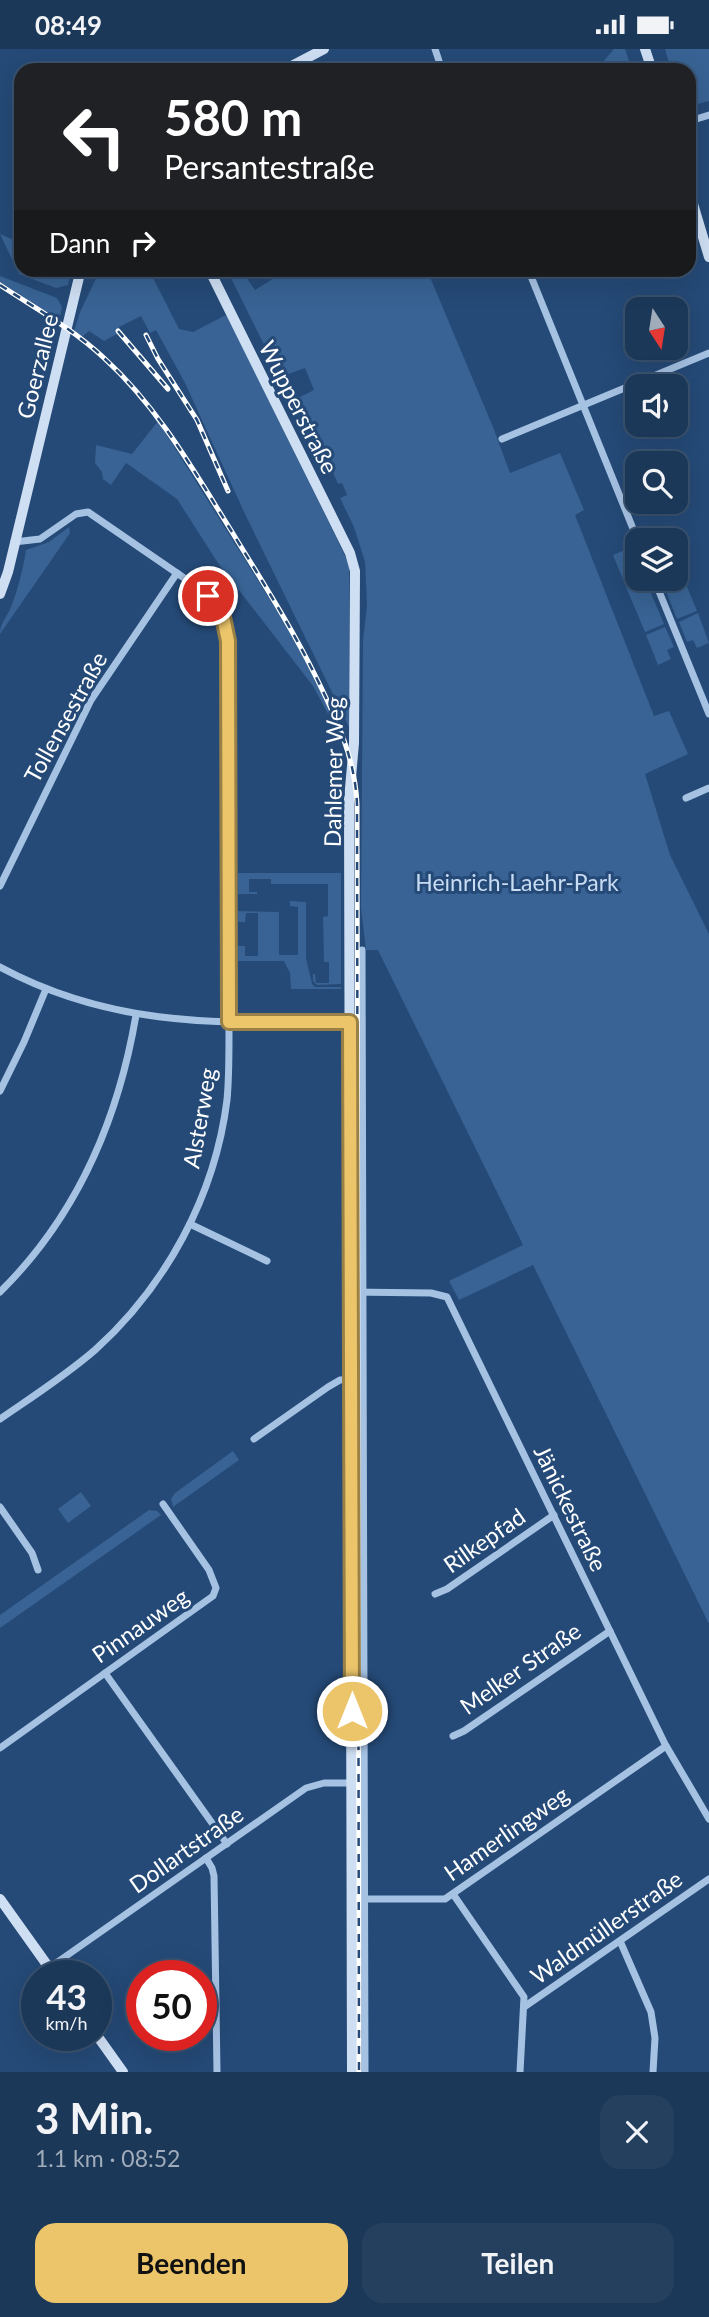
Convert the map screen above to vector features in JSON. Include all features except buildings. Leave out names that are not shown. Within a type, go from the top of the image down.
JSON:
[{"type":"main road","points":[[297,63],[324,49]]},
{"type":"main road","points":[[696,214],[709,257]]},
{"type":"main road","name":"Goerzallee","points":[[0,594],[8,572],[79,277]]},
{"type":"main road","name":"Wupperstraße","points":[[213,277],[353,561]]},
{"type":"main road","name":"Dahlemer Weg","points":[[352,2072],[349,800],[354,733],[353,561]]},
{"type":"main road","points":[[0,1899],[43,1960]]},
{"type":"main road","points":[[108,2051],[123,2072]]},
{"type":"street","points":[[531,277],[633,528]]},
{"type":"street","points":[[502,439],[709,353]]},
{"type":"street","name":"Alsterweg","points":[[0,1419],[77,1365],[119,1326],[160,1276],[190,1224],[205,1189],[221,1134],[227,1100],[229,1022],[228,635],[223,617],[208,596],[88,512],[76,514],[40,539],[14,542]]},
{"type":"street","name":"Tollensestraße","points":[[0,886],[91,700],[177,573]]},
{"type":"street","points":[[659,591],[709,714]]},
{"type":"street","points":[[686,798],[709,788]]},
{"type":"street","points":[[362,950],[365,1189],[365,2072]]},
{"type":"street","points":[[0,967],[46,989],[97,1006],[136,1015],[183,1021],[350,1022]]},
{"type":"street","points":[[349,985],[363,984]]},
{"type":"street","points":[[0,1091],[46,989]]},
{"type":"street","points":[[0,1292],[50,1234],[72,1202],[90,1167],[117,1099],[136,1015]]},
{"type":"street","points":[[350,1044],[363,1044]]},
{"type":"street","points":[[350,1112],[363,1112]]},
{"type":"street","points":[[350,1175],[364,1175]]},
{"type":"street","points":[[350,1189],[365,1189]]},
{"type":"street","points":[[350,1213],[365,1213]]},
{"type":"street","points":[[190,1224],[267,1261]]},
{"type":"street","points":[[350,1238],[364,1238]]},
{"type":"street","points":[[350,1255],[364,1255]]},
{"type":"street","name":"Jänickestraße","points":[[351,1292],[431,1293],[447,1297],[666,1746],[708,1814]]},
{"type":"street","points":[[351,1345],[364,1345]]},
{"type":"street","points":[[254,1439],[328,1387],[340,1380],[351,1379]]},
{"type":"street","points":[[351,1496],[365,1496]]},
{"type":"street","name":"Pinnauweg","points":[[0,1748],[207,1602],[215,1592],[216,1585],[209,1570],[163,1504]]},
{"type":"street","points":[[0,1507],[32,1553],[37,1570]]},
{"type":"street","name":"Rilkepfad","points":[[435,1594],[447,1589],[554,1515]]},
{"type":"street","points":[[351,1526],[365,1527]]},
{"type":"street","points":[[352,1608],[365,1608]]},
{"type":"street","name":"Melker Straße","points":[[453,1736],[610,1631]]},
{"type":"street","points":[[352,1665],[365,1665]]},
{"type":"street","points":[[106,1673],[227,1844]]},
{"type":"street","points":[[352,1711],[365,1711]]},
{"type":"street","points":[[352,1739],[365,1739]]},
{"type":"street","name":"Hamerlingweg","points":[[352,1899],[445,1899],[666,1746]]},
{"type":"street","name":"Dollartstraße","points":[[68,1960],[206,1858],[311,1786],[324,1783],[352,1784]]},
{"type":"street","points":[[352,1784],[365,1785]]},
{"type":"street","points":[[352,1835],[365,1835]]},
{"type":"street","points":[[206,1858],[214,1876],[217,2072]]},
{"type":"street","name":"Waldmüllerstraße","points":[[524,2007],[709,1879]]},
{"type":"street","points":[[453,1894],[524,1995],[520,2072]]},
{"type":"street","points":[[352,1939],[365,1939]]},
{"type":"street","points":[[620,1941],[652,2012],[655,2038],[653,2072]]},
{"type":"street","points":[[352,1967],[365,1967]]},
{"type":"street","points":[[352,2008],[365,2008]]},
{"type":"street","points":[[352,2041],[366,2041]]},
{"type":"green space","points":[[614,49],[625,49],[630,63],[602,63]]},
{"type":"green space","points":[[665,49],[709,49],[709,101],[696,104],[696,63],[669,63]]},
{"type":"green space","points":[[0,234],[14,240],[14,263]]},
{"type":"green space","points":[[0,276],[57,298],[62,307],[59,321],[0,282]]},
{"type":"green space","points":[[27,277],[70,277],[68,285],[56,288]]},
{"type":"green space","points":[[97,277],[153,277],[179,329],[193,332],[226,315],[349,564],[349,727],[245,514],[185,383],[156,330],[150,333],[141,316],[119,327],[121,332],[104,341],[89,331],[82,337],[74,331]]},
{"type":"green space","name":"Heinrich-Laehr-Park","points":[[230,277],[246,277],[255,290],[276,277],[430,277],[510,473],[560,453],[584,510],[575,515],[654,716],[669,711],[688,754],[645,774],[670,855],[709,934],[709,1624],[533,1265],[459,1300],[449,1281],[523,1245],[378,950],[366,950],[361,908],[363,641],[367,605],[365,562],[354,527],[340,498],[347,495],[342,483],[338,484],[326,456],[320,458],[292,401],[314,390],[305,368],[280,377]]},
{"type":"green space","points":[[158,421],[289,630],[341,733],[339,734],[313,686],[218,563],[177,499],[126,463],[111,485],[103,479],[102,472],[95,463],[96,445],[132,454]]},
{"type":"green space","points":[[69,527],[70,533],[0,634],[2,623],[16,593],[26,550],[49,542]]},
{"type":"green space","points":[[625,550],[625,584],[613,555]]},
{"type":"green space","points":[[688,589],[697,611],[677,619],[666,591]]},
{"type":"green space","points":[[628,591],[650,591],[664,624],[645,632]]},
{"type":"green space","points":[[698,613],[709,643],[697,648],[693,640],[687,642],[679,622]]},
{"type":"green space","points":[[665,627],[674,647],[667,650],[671,659],[658,665],[646,635]]},
{"type":"green space","points":[[238,873],[341,873],[341,984],[317,985],[313,981],[315,974],[316,983],[329,983],[329,962],[324,962],[323,917],[328,916],[328,884],[271,884],[271,879],[249,879],[249,892],[257,894],[238,894]]},
{"type":"green space","points":[[290,901],[306,902],[306,958],[312,984],[315,987],[341,989],[291,989],[290,973],[284,961],[238,961],[238,946],[245,946],[245,956],[258,956],[258,913],[246,913],[245,922],[238,922],[238,911],[279,912],[279,955],[298,955],[298,907],[290,906]]},
{"type":"green space","points":[[359,1348],[361,1491],[356,1493],[355,1349]]},
{"type":"green space","points":[[233,1451],[239,1460],[173,1507],[171,1499],[175,1493]]},
{"type":"green space","points":[[81,1492],[91,1506],[68,1523],[58,1509]]},
{"type":"green space","points":[[149,1510],[157,1511],[161,1515],[0,1628],[0,1615]]},
{"type":"railway","points":[[0,285],[92,347],[141,397],[174,441],[297,641],[338,724],[353,771],[357,804],[359,2072]]},
{"type":"railway","points":[[118,331],[168,389]]},
{"type":"railway","points":[[146,335],[197,420],[228,491]]},
{"type":"route","points":[[208,596],[223,617],[228,641],[229,1022],[350,1022],[352,1711]]}]
